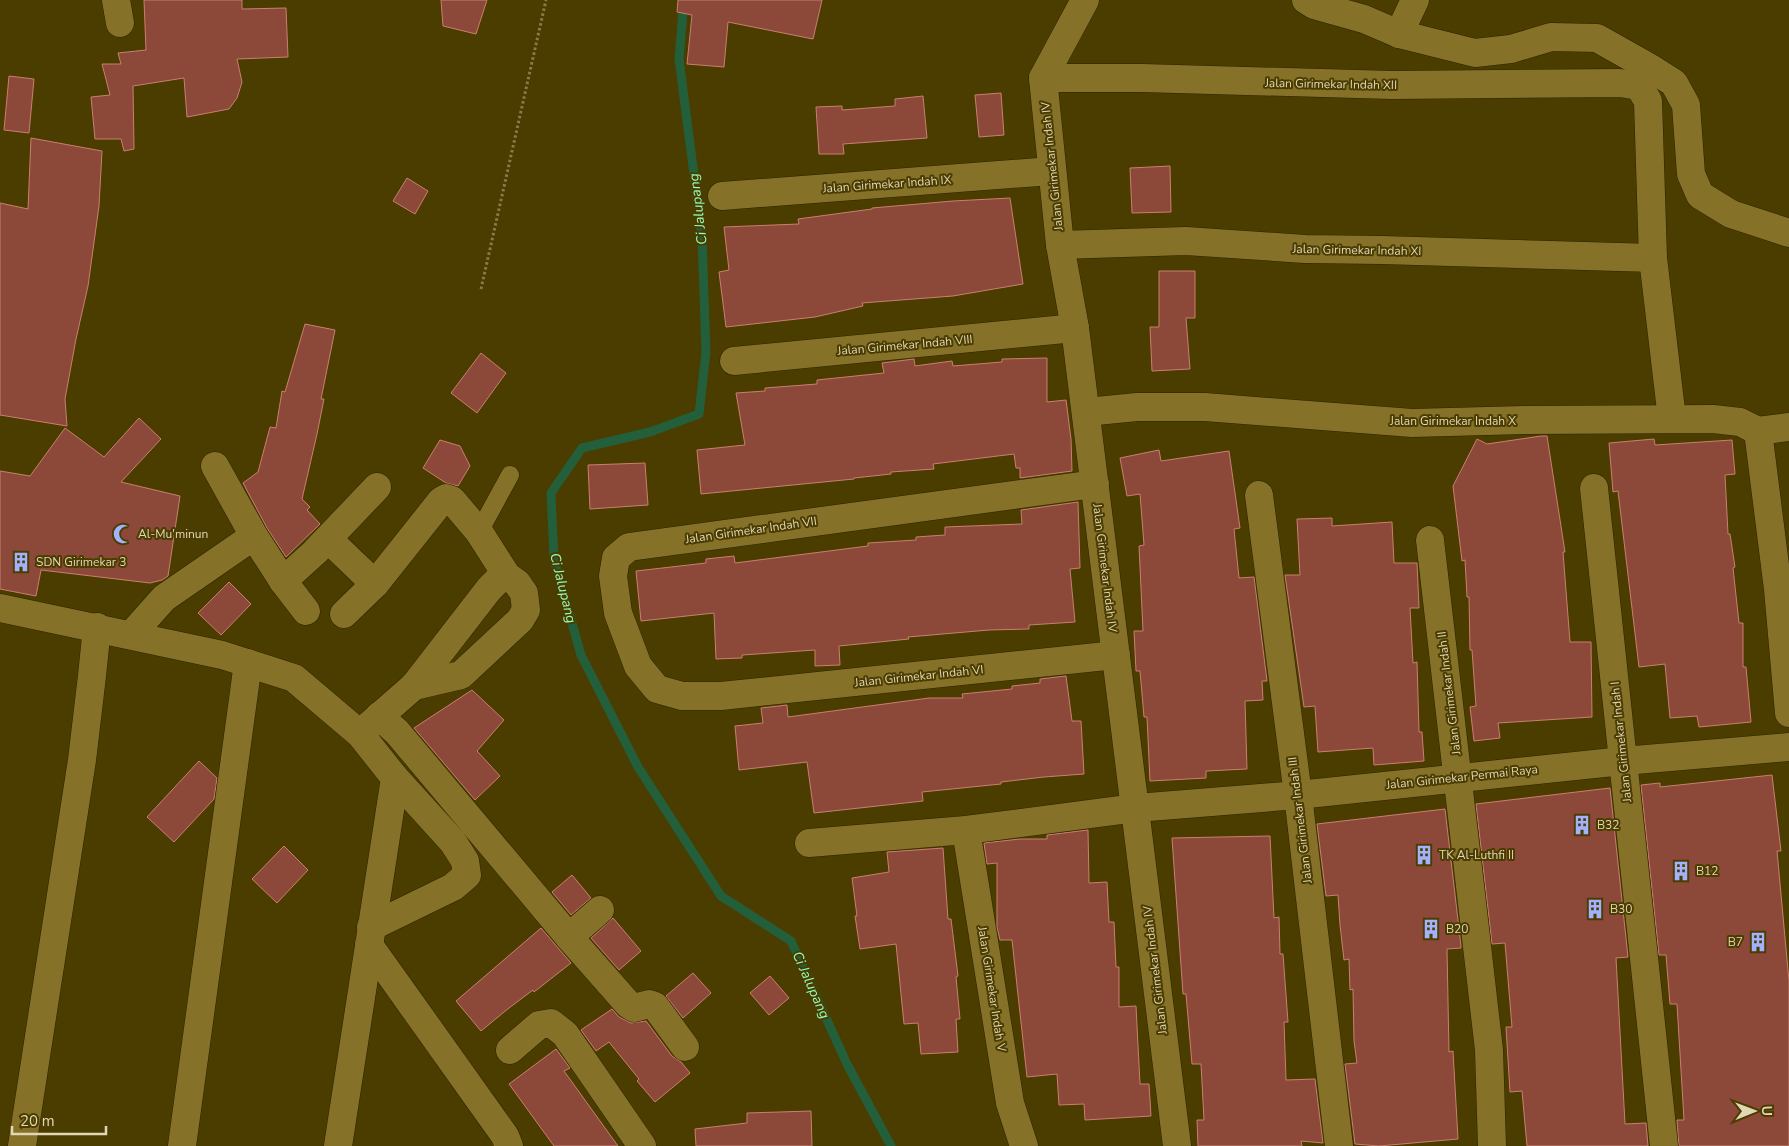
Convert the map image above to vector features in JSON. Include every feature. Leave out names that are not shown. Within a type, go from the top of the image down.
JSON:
[{"type":"street","points":[[1043,78],[1085,0]]},
{"type":"street","points":[[1306,0],[1314,5],[1364,19],[1399,34],[1475,53],[1511,49],[1551,37],[1596,38],[1652,68],[1674,83],[1686,105],[1690,174],[1700,196],[1731,214],[1789,233]]},
{"type":"street","points":[[1399,34],[1415,0]]},
{"type":"street","name":"Jalan Girimekar Indah XII","points":[[1043,78],[1142,78],[1392,86],[1620,82],[1639,86],[1648,101],[1653,258]]},
{"type":"street","name":"Jalan Girimekar Indah IV","points":[[1043,78],[1060,245],[1075,328],[1086,412],[1177,1146]]},
{"type":"street","name":"Jalan Girimekar Indah IX","points":[[722,196],[1052,171]]},
{"type":"street","name":"Jalan Girimekar Indah XI","points":[[1060,245],[1186,241],[1305,250],[1382,250],[1653,258]]},
{"type":"street","points":[[1653,258],[1672,419]]},
{"type":"street","name":"Jalan Girimekar Indah VIII","points":[[734,361],[1075,328]]},
{"type":"street","name":"Jalan Girimekar Indah X","points":[[1086,412],[1137,406],[1205,407],[1412,424],[1524,420],[1714,419],[1740,422],[1758,431]]},
{"type":"street","points":[[1789,427],[1758,431],[1783,589],[1789,713]]},
{"type":"street","points":[[215,466],[254,536],[283,581],[306,611]]},
{"type":"street","name":"Jalan Girimekar Indah VII","points":[[721,696],[682,696],[657,689],[638,666],[618,613],[613,576],[616,558],[629,547],[1095,484]]},
{"type":"street","points":[[283,581],[328,539],[377,487]]},
{"type":"street","name":"Jalan Girimekar Indah I","points":[[1594,488],[1664,1146]]},
{"type":"street","name":"Jalan Girimekar Indah III","points":[[1259,495],[1298,795],[1339,1146]]},
{"type":"street","points":[[344,614],[374,584],[446,498],[452,500],[479,532],[507,576],[517,583],[524,593],[526,610],[520,620],[461,676],[414,686]]},
{"type":"street","points":[[131,635],[164,598],[254,536]]},
{"type":"street","points":[[328,539],[374,584]]},
{"type":"street","name":"Jalan Girimekar Indah II","points":[[1430,540],[1490,1050],[1492,1146]]},
{"type":"street","points":[[360,734],[414,686],[489,589],[498,580],[507,576]]},
{"type":"street","points":[[0,608],[97,627],[222,655],[294,678],[360,734],[395,778],[453,842],[465,861],[467,874],[453,887],[370,936]]},
{"type":"street","points":[[22,1146],[82,760],[97,627]]},
{"type":"street","name":"Jalan Girimekar Indah VI","points":[[721,696],[1116,655]]},
{"type":"street","points":[[182,1146],[248,663]]},
{"type":"street","points":[[379,716],[403,740],[628,1004],[634,1008],[649,1004],[655,1006],[685,1047]]},
{"type":"street","name":"Jalan Girimekar Permai Raya","points":[[1136,808],[1298,795],[1623,761],[1789,747]]},
{"type":"street","points":[[338,1146],[395,778]]},
{"type":"street","points":[[809,843],[966,830],[1136,808]]},
{"type":"street","name":"Jalan Girimekar Indah V","points":[[966,830],[1010,1102],[1024,1146]]},
{"type":"street","points":[[569,937],[600,910]]},
{"type":"street","points":[[370,936],[505,1136],[509,1146]]},
{"type":"street","points":[[510,1050],[539,1025],[551,1023],[565,1034],[642,1146]]},
{"type":"lane","points":[[479,532],[510,475]]},
{"type":"path","points":[[481,289],[546,0]]},
{"type":"building","points":[[144,0],[242,0],[242,9],[286,8],[288,57],[237,59],[242,82],[237,98],[229,109],[187,117],[184,78],[133,86],[134,149],[124,151],[121,139],[95,139],[91,97],[110,95],[102,64],[121,64],[118,53],[146,50]]},
{"type":"building","points":[[441,0],[487,0],[476,34],[443,26]]},
{"type":"building","points":[[678,0],[822,0],[813,39],[728,22],[724,67],[687,64],[692,15],[677,12]]},
{"type":"building","points":[[9,76],[34,79],[29,133],[4,130]]},
{"type":"building","points":[[1001,93],[1004,135],[979,137],[975,95]]},
{"type":"building","points":[[923,96],[927,138],[843,144],[844,154],[819,154],[816,107],[842,106],[842,110],[895,106],[895,99]]},
{"type":"building","points":[[31,138],[102,151],[99,206],[88,286],[65,399],[67,426],[0,415],[0,203],[28,209]]},
{"type":"building","points":[[1170,166],[1171,212],[1132,213],[1130,168]]},
{"type":"building","points":[[407,178],[428,191],[415,214],[393,201]]},
{"type":"building","points":[[1010,198],[1023,284],[953,296],[862,303],[863,306],[815,317],[726,327],[719,272],[729,270],[724,227],[799,224],[798,219],[872,208]]},
{"type":"building","points":[[1159,271],[1195,271],[1195,318],[1186,318],[1190,369],[1152,371],[1150,327],[1159,327]]},
{"type":"building","points":[[305,324],[335,330],[321,399],[324,399],[302,499],[310,507],[307,510],[320,524],[286,557],[267,528],[243,483],[258,472],[270,427],[276,428],[282,391],[285,392]]},
{"type":"building","points":[[481,353],[506,373],[477,413],[451,393]]},
{"type":"building","points":[[1047,358],[1047,402],[1066,400],[1071,439],[1072,471],[1020,478],[1020,468],[1016,468],[1014,454],[933,464],[934,469],[891,472],[891,474],[854,479],[701,494],[697,450],[745,445],[736,393],[765,391],[765,388],[817,384],[817,380],[884,373],[882,363],[914,359],[915,366],[952,361],[953,366],[1002,362],[1002,359]]},
{"type":"building","points":[[139,418],[161,439],[121,482],[180,496],[168,576],[162,580],[150,583],[41,570],[36,596],[0,589],[0,471],[30,476],[65,428],[104,457]]},
{"type":"building","points":[[1547,436],[1565,552],[1563,552],[1570,642],[1591,642],[1592,717],[1498,723],[1500,738],[1474,741],[1470,707],[1476,706],[1472,650],[1470,650],[1469,597],[1467,597],[1465,560],[1462,561],[1453,486],[1477,439],[1487,444]]},
{"type":"building","points":[[1654,439],[1655,445],[1732,440],[1735,474],[1725,475],[1728,534],[1730,534],[1735,567],[1733,568],[1739,623],[1743,623],[1743,667],[1746,667],[1751,722],[1699,727],[1697,716],[1670,718],[1665,664],[1639,667],[1618,491],[1613,492],[1609,443]]},
{"type":"building","points":[[440,440],[460,446],[470,466],[458,486],[446,483],[423,468]]},
{"type":"building","points":[[1159,450],[1161,461],[1229,451],[1240,528],[1234,529],[1239,578],[1254,577],[1267,681],[1262,681],[1263,700],[1245,701],[1247,769],[1206,771],[1206,778],[1150,781],[1147,717],[1144,717],[1140,671],[1136,671],[1134,631],[1143,631],[1139,546],[1144,545],[1140,494],[1127,496],[1120,458]]},
{"type":"building","points":[[645,463],[648,505],[590,509],[588,465]]},
{"type":"building","points":[[1078,502],[1080,568],[1070,569],[1075,622],[1029,625],[1029,629],[989,630],[908,637],[909,639],[839,646],[840,665],[815,666],[815,650],[742,655],[742,658],[716,659],[714,613],[641,621],[636,571],[706,563],[706,559],[734,556],[735,563],[868,546],[868,543],[916,540],[916,537],[945,535],[945,527],[1022,524],[1021,510]]},
{"type":"building","points":[[1332,518],[1332,526],[1392,522],[1394,563],[1417,563],[1419,608],[1410,608],[1413,663],[1417,662],[1419,732],[1422,732],[1424,761],[1374,765],[1373,748],[1318,752],[1315,706],[1304,707],[1285,575],[1300,575],[1297,519]]},
{"type":"building","points":[[229,582],[251,604],[221,635],[198,613]]},
{"type":"building","points":[[1066,676],[1072,721],[1081,721],[1084,774],[922,792],[923,801],[814,813],[807,762],[739,770],[735,726],[763,723],[761,708],[787,705],[788,717],[929,698],[963,698],[962,694],[1012,689],[1012,686],[1040,683],[1040,679]]},
{"type":"building","points":[[472,690],[504,720],[477,751],[500,776],[475,800],[414,728]]},
{"type":"building","points":[[199,761],[217,778],[214,799],[174,842],[147,817]]},
{"type":"building","points":[[1772,775],[1781,851],[1777,851],[1789,981],[1789,1146],[1679,1146],[1677,1120],[1684,1120],[1677,1004],[1670,1004],[1666,955],[1659,955],[1641,785],[1660,783],[1660,787]]},
{"type":"building","points":[[1610,788],[1628,957],[1616,958],[1625,1124],[1646,1123],[1648,1146],[1527,1146],[1522,1091],[1510,1092],[1506,1027],[1512,1027],[1505,943],[1492,944],[1476,804]]},
{"type":"building","points":[[1445,809],[1461,946],[1461,948],[1447,949],[1449,1052],[1453,1051],[1458,1139],[1379,1146],[1355,1144],[1345,1064],[1357,1063],[1354,1041],[1353,989],[1350,990],[1349,959],[1344,960],[1338,895],[1326,896],[1317,824]]},
{"type":"building","points":[[1088,830],[1089,883],[1107,882],[1109,922],[1114,922],[1116,967],[1119,967],[1119,1007],[1136,1006],[1140,1084],[1149,1084],[1151,1116],[1085,1120],[1084,1104],[1059,1105],[1057,1074],[1027,1077],[1012,940],[1000,940],[997,927],[997,863],[987,864],[984,843],[1020,839],[1047,839],[1047,835]]},
{"type":"building","points":[[1270,836],[1274,918],[1279,917],[1280,954],[1283,954],[1288,1022],[1284,1022],[1286,1080],[1315,1079],[1323,1143],[1301,1141],[1302,1146],[1198,1146],[1197,1120],[1204,1120],[1201,1064],[1192,1064],[1186,994],[1183,994],[1172,838]]},
{"type":"building","points":[[284,846],[308,870],[277,903],[252,879]]},
{"type":"building","points":[[943,848],[948,919],[951,919],[958,976],[956,977],[960,1019],[956,1019],[958,1052],[921,1054],[918,1023],[904,1024],[896,944],[860,949],[852,878],[889,872],[887,852]]},
{"type":"building","points":[[572,875],[591,898],[571,915],[552,892]]},
{"type":"building","points":[[613,918],[641,951],[619,970],[591,938]]},
{"type":"building","points":[[541,928],[571,963],[481,1031],[456,1001]]},
{"type":"building","points":[[693,973],[711,993],[683,1018],[666,996]]},
{"type":"building","points":[[770,976],[789,998],[769,1015],[750,993]]},
{"type":"building","points":[[612,1009],[619,1017],[631,1023],[646,1021],[672,1056],[681,1062],[690,1073],[655,1102],[637,1081],[639,1079],[609,1042],[596,1051],[581,1030]]},
{"type":"building","points":[[556,1049],[570,1068],[564,1071],[618,1146],[554,1146],[509,1084]]},
{"type":"building","points":[[811,1111],[812,1146],[696,1146],[695,1129],[747,1123],[747,1113]]},
{"type":"waterway","name":"Ci Jalupang","points":[[684,0],[679,59],[702,237],[706,352],[699,414],[650,432],[582,448],[551,493],[554,560],[581,655],[638,767],[721,896],[791,941],[847,1064],[891,1146]]},
{"type":"place","name":"Al-Mu'minun","points":[[123,534]]},
{"type":"place","name":"SDN Girimekar 3","points":[[21,562]]},
{"type":"place","name":"B32","points":[[1582,825]]},
{"type":"place","name":"TK Al-Luthfi II","points":[[1424,855]]},
{"type":"place","name":"B12","points":[[1681,871]]},
{"type":"place","name":"B30","points":[[1595,909]]},
{"type":"place","name":"B20","points":[[1431,929]]},
{"type":"place","name":"B7","points":[[1758,942]]}]
